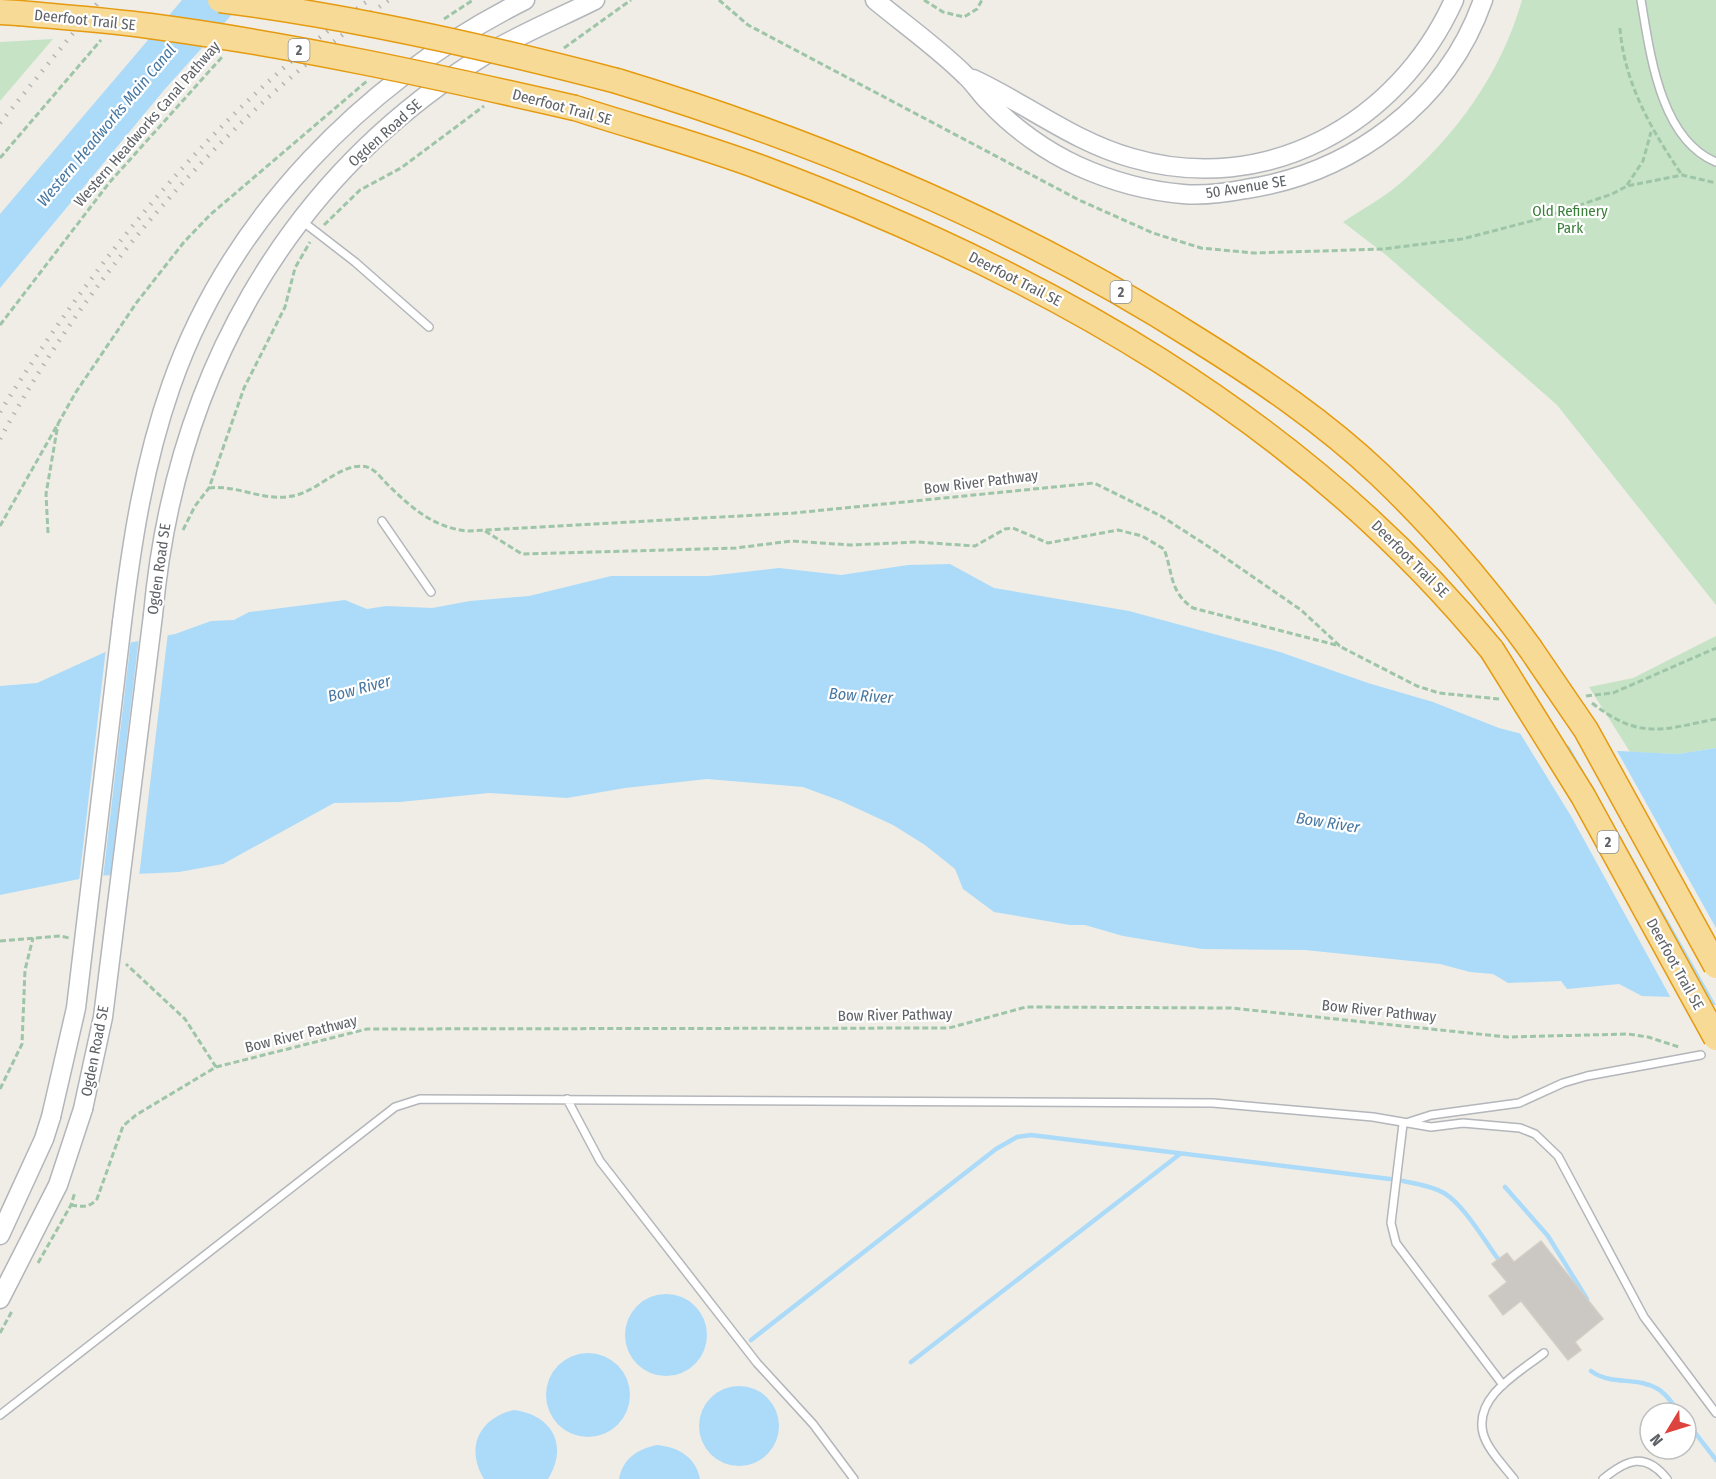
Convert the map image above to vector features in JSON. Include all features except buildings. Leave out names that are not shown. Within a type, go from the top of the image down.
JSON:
[{"type":"highway","name":"2","points":[[220,0],[298,11],[427,35],[617,81],[708,109],[862,167],[1053,255],[1167,320],[1289,400],[1378,473],[1472,572],[1530,648],[1586,730],[1716,966]]},
{"type":"highway","name":"Deerfoot Trail SE","points":[[9,13],[149,26],[298,49],[432,75],[575,108],[759,167],[820,190],[990,266],[1054,298],[1148,352],[1266,431],[1352,502],[1456,606],[1492,650],[1578,786],[1708,1047]]},
{"type":"street","name":"Ogden Road SE","points":[[0,1235],[44,1139],[76,1008],[133,534],[150,453],[171,386],[192,335],[226,272],[293,180],[348,121],[426,57],[525,0]]},
{"type":"street","name":"Ogden Road SE","points":[[0,1299],[58,1185],[83,1109],[103,1017],[156,575],[180,459],[203,389],[251,292],[300,220],[379,135],[429,94],[486,54],[595,0]]},
{"type":"street","name":"50 Avenue SE","points":[[875,0],[966,76],[991,105],[1028,136],[1077,166],[1149,190],[1185,194],[1216,194],[1300,177],[1340,160],[1378,137],[1410,110],[1439,79],[1464,43],[1483,0]]},
{"type":"street","name":"50 Avenue SE","points":[[966,76],[996,90],[1086,142],[1132,158],[1163,165],[1194,168],[1241,166],[1271,160],[1323,142],[1358,119],[1397,85],[1415,65],[1444,22],[1454,0]]},
{"type":"lane","points":[[1641,0],[1655,79],[1675,124],[1701,156],[1716,162]]},
{"type":"lane","points":[[300,220],[429,327]]},
{"type":"lane","points":[[382,521],[431,592]]},
{"type":"lane","points":[[1403,1124],[1431,1115],[1519,1103],[1563,1083],[1708,1047]]},
{"type":"lane","points":[[0,1415],[395,1107],[420,1099],[1213,1103],[1373,1117],[1403,1124],[1431,1127],[1463,1123],[1505,1126],[1535,1134],[1558,1156],[1644,1317],[1716,1413]]},
{"type":"lane","points":[[567,1099],[600,1161],[757,1363],[813,1424],[854,1479]]},
{"type":"lane","points":[[1403,1124],[1391,1223],[1396,1243],[1503,1385]]},
{"type":"lane","points":[[1514,1479],[1484,1434],[1482,1421],[1485,1406],[1503,1385],[1544,1353]]},
{"type":"lane","points":[[1603,1479],[1628,1462],[1639,1461],[1651,1464],[1667,1479]]},
{"type":"path","points":[[435,25],[473,0]]},
{"type":"path","points":[[563,49],[631,0]]},
{"type":"path","points":[[924,0],[943,12],[964,17],[977,9],[982,0]]},
{"type":"path","points":[[1620,28],[1624,57],[1651,130],[1682,176]]},
{"type":"path","points":[[0,158],[105,36]]},
{"type":"path","name":"Western Headworks Canal Pathway","points":[[0,325],[109,183],[225,53]]},
{"type":"path","points":[[0,526],[59,419],[137,302],[184,242],[211,214],[369,79]]},
{"type":"path","points":[[180,541],[195,506],[209,488],[244,388],[285,307],[295,268],[317,233],[337,209],[360,190],[401,168],[488,103]]},
{"type":"path","points":[[1627,186],[1643,160],[1651,130]]},
{"type":"path","points":[[1383,249],[1462,240],[1539,219],[1612,194],[1627,186],[1682,176],[1716,183]]},
{"type":"path","points":[[48,532],[46,494],[59,419]]},
{"type":"path","name":"Bow River Pathway","points":[[209,488],[222,486],[252,495],[290,496],[313,489],[341,471],[356,466],[372,468],[423,516],[447,529],[485,530],[794,513],[1094,483],[1161,516],[1216,552],[1301,610],[1341,647],[1417,686],[1439,693],[1506,700]]},
{"type":"path","points":[[485,530],[522,554],[736,548],[791,541],[851,545],[917,542],[975,546],[1013,528],[1024,530],[1048,543],[1118,530],[1142,536],[1164,549],[1168,574],[1184,601],[1193,608],[1341,647]]},
{"type":"path","points":[[1716,648],[1613,693],[1584,697],[1613,719],[1646,730],[1667,729],[1716,719]]},
{"type":"path","points":[[0,941],[61,936],[72,939]]},
{"type":"path","points":[[0,1089],[22,1044],[25,970],[33,938]]},
{"type":"path","points":[[121,961],[185,1019],[216,1067]]},
{"type":"path","name":"Bow River Pathway","points":[[71,1205],[92,1205],[97,1199],[123,1126],[136,1115],[216,1067],[367,1029],[949,1028],[1026,1007],[1231,1008],[1508,1037],[1628,1034],[1708,1047]]},
{"type":"green space","name":"Old Refinery Park","points":[[1522,0],[1716,0],[1716,605],[1557,405],[1386,255],[1343,222],[1397,186],[1438,147],[1457,125],[1489,78],[1502,53]]},
{"type":"green space","points":[[53,39],[0,101],[0,42]]},
{"type":"green space","points":[[1716,636],[1716,748],[1677,754],[1630,752],[1589,687],[1633,678]]},
{"type":"water","name":"Western Headworks Main Canal","points":[[182,0],[245,0],[165,89],[0,288],[0,214]]},
{"type":"water","name":"Bow River","points":[[950,564],[994,588],[1129,611],[1280,652],[1368,683],[1433,702],[1499,728],[1581,749],[1677,754],[1716,748],[1716,1005],[1690,1003],[1672,997],[1642,996],[1619,984],[1567,989],[1561,981],[1508,983],[1493,974],[1470,972],[1440,964],[1305,950],[1202,949],[1123,936],[1085,925],[1070,925],[994,912],[963,889],[955,869],[925,845],[893,825],[841,801],[803,787],[707,779],[625,788],[567,798],[489,793],[400,802],[334,803],[223,864],[179,872],[94,876],[0,895],[0,686],[37,683],[123,644],[175,634],[211,621],[234,620],[249,612],[345,600],[367,609],[386,606],[432,608],[470,601],[529,596],[611,576],[708,576],[779,568],[841,575],[908,565]]},
{"type":"water","points":[[658,1294],[674,1294],[689,1301],[700,1312],[707,1327],[704,1351],[695,1364],[674,1376],[658,1376],[643,1369],[632,1358],[625,1343],[625,1327],[632,1312],[643,1301]]},
{"type":"water","points":[[588,1353],[611,1360],[623,1372],[630,1395],[623,1418],[611,1430],[588,1437],[565,1430],[553,1418],[546,1395],[553,1372],[565,1360]]},
{"type":"water","points":[[739,1386],[754,1389],[767,1398],[776,1411],[779,1426],[776,1441],[767,1454],[754,1463],[739,1466],[724,1463],[711,1454],[702,1441],[699,1426],[702,1411],[711,1398],[724,1389]]},
{"type":"water","points":[[514,1410],[538,1418],[553,1434],[557,1455],[548,1479],[484,1479],[478,1467],[476,1446],[484,1427],[502,1414]]},
{"type":"water","points":[[657,1445],[685,1454],[695,1465],[700,1479],[619,1479],[624,1465],[632,1456]]},
{"type":"pier","points":[[168,632],[139,877],[110,878],[139,638]]},
{"type":"pier","points":[[131,639],[103,878],[79,882],[106,648]]},
{"type":"pier","points":[[1518,730],[1562,741],[1713,1007],[1690,1006],[1672,1000],[1571,816]]},
{"type":"pier","points":[[1567,742],[1615,748],[1621,758],[1716,928],[1716,1005]]},
{"type":"waterway","points":[[751,1340],[996,1149],[1017,1137],[1031,1135],[1390,1179]]},
{"type":"waterway","points":[[911,1362],[1180,1154]]},
{"type":"waterway","points":[[1403,1181],[1444,1193],[1466,1214],[1498,1259]]},
{"type":"waterway","points":[[1505,1187],[1548,1236],[1587,1299]]},
{"type":"waterway","points":[[1591,1371],[1607,1378],[1650,1385],[1658,1389],[1670,1401]]},
{"type":"waterway","points":[[1698,1437],[1716,1460]]},
{"type":"railway","points":[[0,123],[100,0]]},
{"type":"railway","points":[[0,412],[78,297],[165,188],[261,88],[314,42],[369,0]]},
{"type":"railway","points":[[0,439],[37,375],[78,314],[169,198],[274,92],[389,0]]}]
